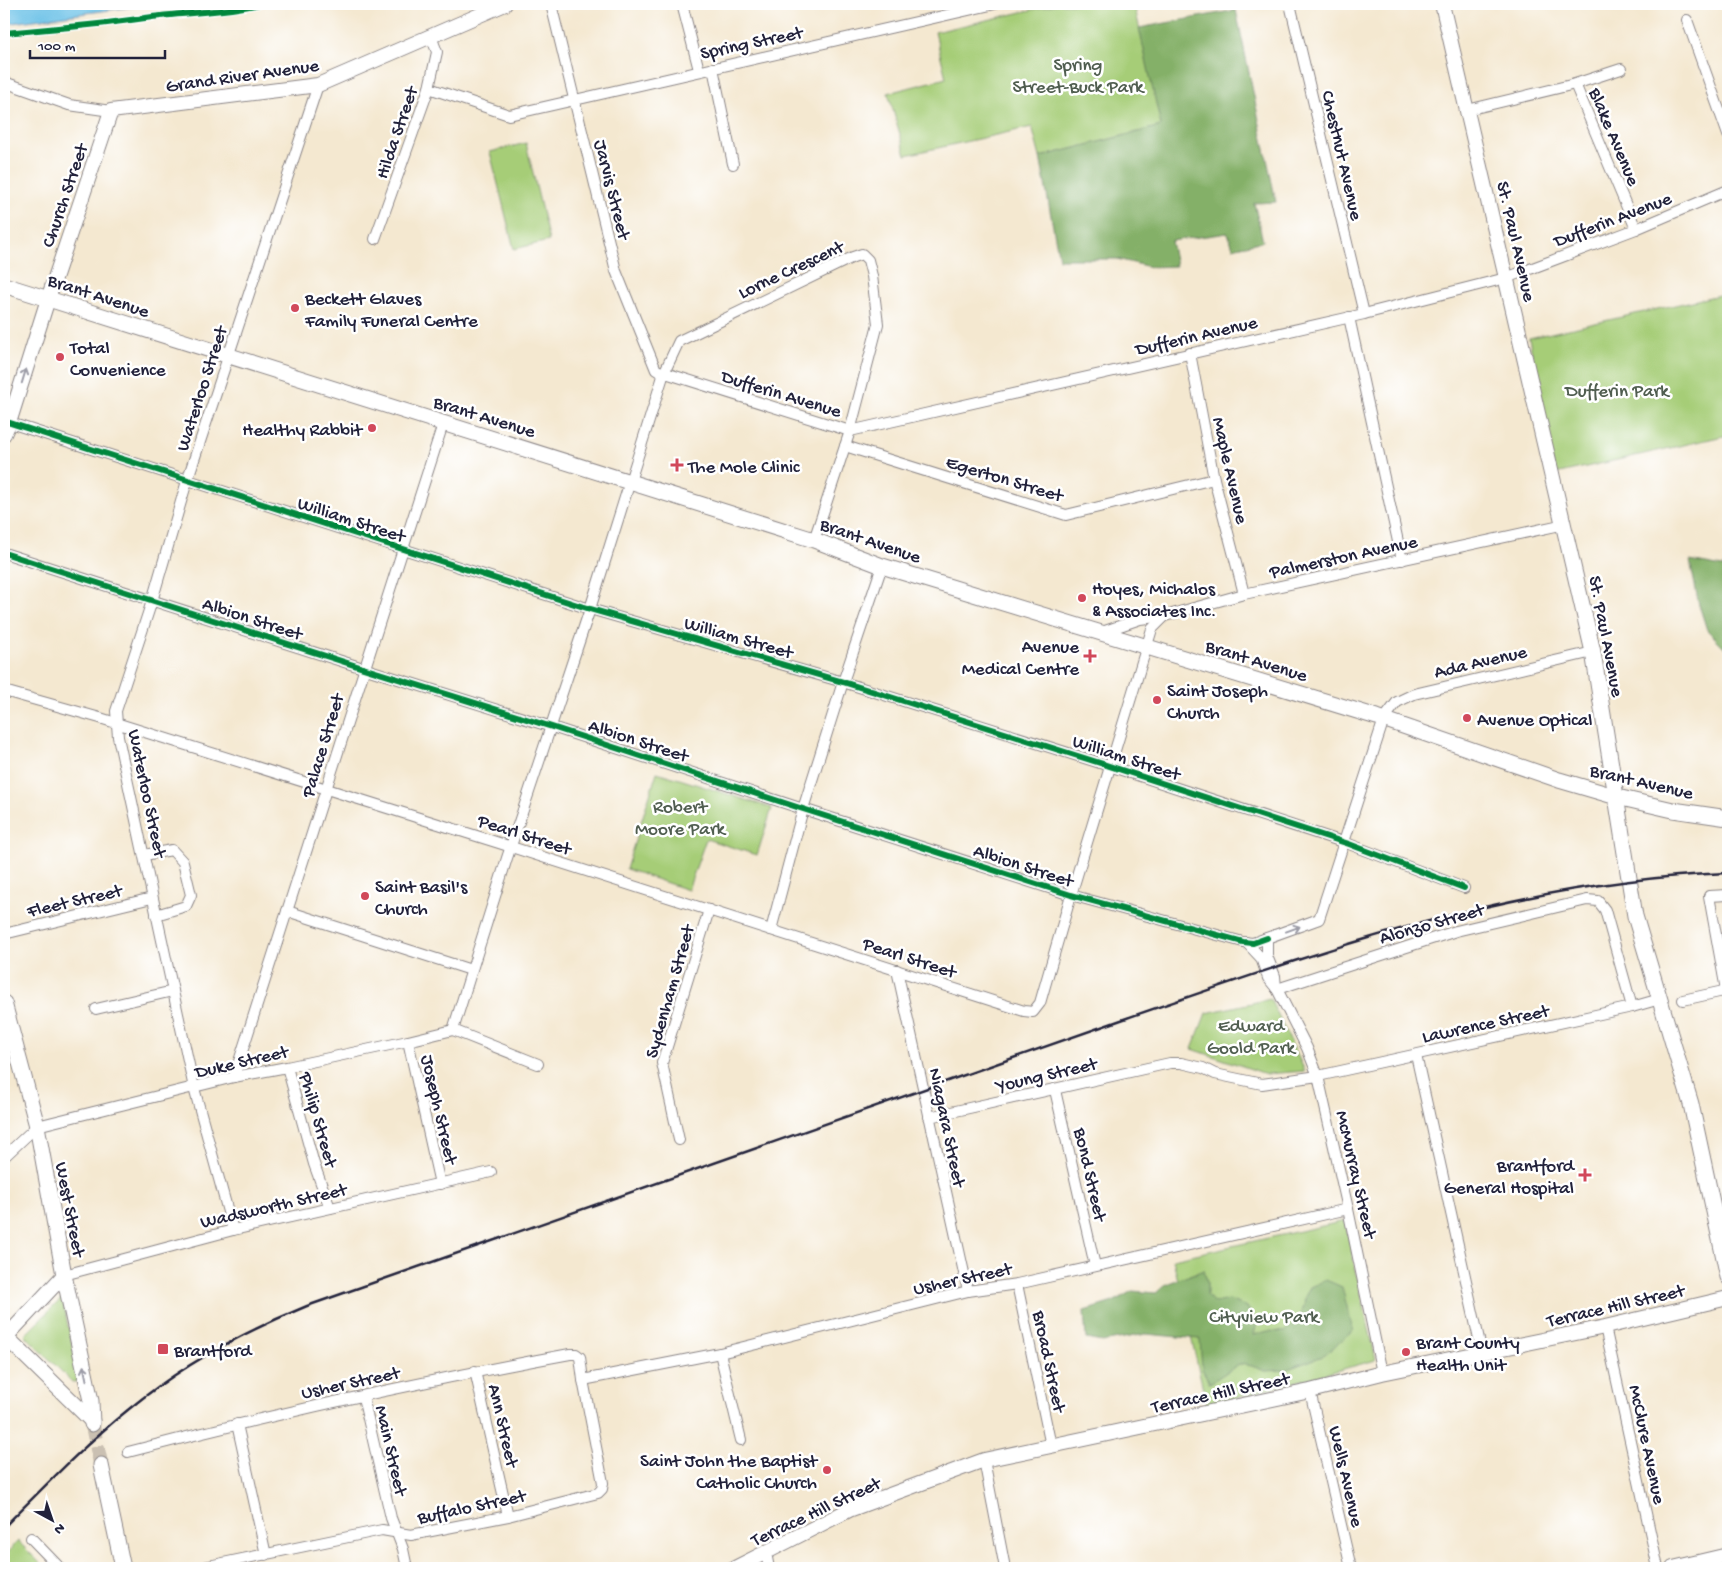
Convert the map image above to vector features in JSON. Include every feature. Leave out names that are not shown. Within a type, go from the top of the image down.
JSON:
[{"type":"main road","name":"St. Paul Avenue","points":[[1506,278],[1593,652],[1635,916],[1691,1104],[1728,1277]]},
{"type":"main road","name":"Brant Avenue","points":[[4,286],[630,481],[814,540],[882,566],[1384,719],[1560,780],[1617,797],[1673,810],[1728,818]]},
{"type":"main road","name":"West Street","points":[[4,1003],[36,1126],[64,1275],[91,1401],[92,1423],[4,1337]]},
{"type":"main road","points":[[101,1465],[123,1568]]},
{"type":"street","name":"Grand River Avenue","points":[[4,82],[69,105],[111,111],[318,85],[506,4]]},
{"type":"street","name":"Jarvis Street","points":[[551,4],[616,271],[656,370],[664,373]]},
{"type":"street","points":[[682,4],[699,70]]},
{"type":"street","name":"Spring Street","points":[[429,88],[509,115],[699,70],[995,4]]},
{"type":"street","name":"Chestnut Avenue","points":[[1290,4],[1364,314]]},
{"type":"street","name":"St. Paul Avenue","points":[[1442,4],[1506,278]]},
{"type":"street","points":[[1687,20],[1728,136]]},
{"type":"street","name":"Hilda Street","points":[[376,239],[429,88],[437,52],[430,36]]},
{"type":"street","points":[[713,68],[733,164]]},
{"type":"street","name":"Blake Avenue","points":[[1467,110],[1575,84],[1621,69]]},
{"type":"street","name":"Blake Avenue","points":[[1575,84],[1636,229]]},
{"type":"street","name":"Waterloo Street","points":[[233,1230],[194,1088],[118,737],[116,710],[152,601],[187,481],[318,85]]},
{"type":"street","name":"Church Street","points":[[5,426],[111,111]]},
{"type":"street","name":"Dufferin Avenue","points":[[664,373],[850,431],[1364,314],[1506,278],[1636,229],[1728,190]]},
{"type":"street","name":"Lorne Crescent","points":[[453,1030],[590,609],[664,373],[679,341],[862,254],[868,260],[872,276],[878,324],[850,431],[814,540]]},
{"type":"street","points":[[1350,317],[1402,560]]},
{"type":"street","name":"Maple Avenue","points":[[1190,353],[1214,479],[1244,594]]},
{"type":"street","name":"Palace Street","points":[[234,1077],[326,789],[362,668],[443,424]]},
{"type":"street","name":"William Street","points":[[5,426],[187,481],[590,609],[843,682],[1110,766],[1347,844],[1464,888]]},
{"type":"street","name":"Egerton Street","points":[[844,446],[1066,515],[1214,479]]},
{"type":"street","name":"Palmerston Avenue","points":[[1102,632],[1140,618],[1165,616],[1244,594],[1564,524]]},
{"type":"street","name":"Albion Street","points":[[4,553],[362,668],[552,726],[803,809],[1072,894],[1246,942],[1253,943],[1319,919],[1347,844]]},
{"type":"street","points":[[771,930],[803,809],[882,566]]},
{"type":"street","points":[[1072,894],[1152,629],[1165,616]]},
{"type":"street","name":"Ada Avenue","points":[[1384,719],[1397,702],[1414,694],[1593,652]]},
{"type":"street","name":"Pearl Street","points":[[4,691],[326,789],[1033,1012],[1040,1003],[1072,894]]},
{"type":"street","points":[[1347,844],[1384,719]]},
{"type":"street","points":[[144,856],[172,850],[183,862],[191,894],[186,906],[156,915]]},
{"type":"street","points":[[1683,1000],[1727,990],[1709,896],[1728,895]]},
{"type":"street","name":"Fleet Street","points":[[4,934],[152,898]]},
{"type":"street","name":"Alonzo Street","points":[[1277,989],[1456,931],[1588,900],[1598,901],[1605,910],[1632,1007]]},
{"type":"street","name":"Sydenham Street","points":[[679,1140],[662,1063],[709,910]]},
{"type":"street","points":[[287,911],[471,970]]},
{"type":"street","name":"McMurray Street","points":[[1267,938],[1267,956],[1277,989]]},
{"type":"street","name":"McMurray Street","points":[[1246,942],[1261,958],[1268,978],[1277,989],[1307,1048],[1318,1076],[1382,1373]]},
{"type":"street","name":"Niagara Street","points":[[897,970],[968,1291]]},
{"type":"street","points":[[96,1009],[173,991]]},
{"type":"street","name":"Lawrence Street","points":[[1318,1076],[1632,1007],[1660,999]]},
{"type":"street","points":[[453,1030],[538,1064]]},
{"type":"street","name":"Duke Street","points":[[36,1126],[234,1077],[287,1068],[453,1030]]},
{"type":"street","name":"Joseph Street","points":[[408,1041],[440,1184]]},
{"type":"street","points":[[1416,1055],[1482,1352]]},
{"type":"street","name":"Young Street","points":[[930,1117],[1170,1063],[1181,1063],[1204,1068],[1215,1074],[1262,1084],[1318,1076]]},
{"type":"street","name":"Philip Street","points":[[287,1068],[314,1164],[330,1208]]},
{"type":"street","name":"Bond Street","points":[[1055,1090],[1095,1266]]},
{"type":"street","points":[[4,1157],[36,1126]]},
{"type":"street","name":"Wadsworth Street","points":[[64,1275],[233,1230],[491,1172]]},
{"type":"street","name":"Usher Street","points":[[128,1452],[238,1424],[475,1371],[570,1354],[576,1354],[580,1357],[583,1380],[720,1353],[968,1291],[1017,1284],[1348,1209]]},
{"type":"street","points":[[4,1337],[64,1275]]},
{"type":"street","name":"Broad Street","points":[[1017,1284],[1051,1446]]},
{"type":"street","name":"Terrace Hill Street","points":[[736,1568],[849,1510],[984,1460],[1310,1392],[1382,1373],[1605,1327],[1728,1298]]},
{"type":"street","name":"McClure Avenue","points":[[1605,1327],[1658,1568]]},
{"type":"street","points":[[720,1353],[741,1440]]},
{"type":"street","name":"Ann Street","points":[[475,1371],[508,1516]]},
{"type":"street","name":"Buffalo Street","points":[[199,1568],[382,1530],[411,1535],[508,1516],[598,1493],[602,1489],[603,1484],[583,1380]]},
{"type":"street","name":"Wells Avenue","points":[[1310,1392],[1351,1568]]},
{"type":"street","name":"Main Street","points":[[363,1397],[396,1532],[403,1549],[407,1568]]},
{"type":"street","points":[[238,1424],[266,1554]]},
{"type":"street","points":[[984,1460],[1005,1568]]},
{"type":"street","points":[[30,1538],[60,1568]]},
{"type":"street","points":[[766,1553],[769,1568]]},
{"type":"street","points":[[1673,1568],[1728,1555]]},
{"type":"green space","name":"Spring Street-Buck Park","points":[[1057,4],[1134,4],[1162,126],[1040,157],[1032,127],[906,155],[888,93],[946,78],[935,32]]},
{"type":"green space","points":[[1236,10],[1276,202],[1254,203],[1263,241],[1233,248],[1228,233],[1171,241],[1176,266],[1150,267],[1117,259],[1059,259],[1040,157],[1161,126],[1139,28]]},
{"type":"green space","points":[[526,143],[549,241],[514,249],[490,152]]},
{"type":"green space","name":"Dufferin Park","points":[[1728,293],[1728,435],[1555,474],[1529,338]]},
{"type":"green space","points":[[1690,561],[1728,568],[1728,651],[1707,630],[1699,605]]},
{"type":"green space","name":"Robert Moore Park","points":[[657,772],[772,808],[757,855],[706,839],[688,890],[626,869]]},
{"type":"green space","name":"Edward Goold Park","points":[[1270,999],[1305,1071],[1266,1074],[1192,1049],[1206,1013]]},
{"type":"green space","name":"Cityview Park","points":[[1345,1221],[1376,1360],[1207,1406],[1173,1259]]},
{"type":"green space","points":[[1204,1270],[1207,1282],[1207,1295],[1214,1303],[1229,1300],[1247,1307],[1257,1322],[1254,1335],[1268,1331],[1285,1332],[1295,1322],[1304,1307],[1305,1297],[1310,1287],[1326,1280],[1342,1287],[1353,1331],[1323,1356],[1285,1370],[1265,1371],[1239,1364],[1210,1383],[1202,1369],[1200,1339],[1146,1334],[1102,1342],[1086,1339],[1084,1311],[1113,1302],[1132,1291],[1156,1293],[1166,1284]]},
{"type":"green space","points":[[62,1298],[80,1381],[72,1382],[25,1335]]},
{"type":"green space","points":[[18,1541],[45,1568],[4,1568],[4,1556]]},
{"type":"water","points":[[4,4],[155,4],[4,24]]},
{"type":"tunnel","points":[[92,1424],[101,1465]]},
{"type":"railway","points":[[4,1527],[80,1452],[149,1393],[192,1364],[237,1338],[307,1306],[1124,1019],[1347,945],[1421,923],[1571,889],[1649,879],[1728,873]]},
{"type":"cycle path","points":[[4,33],[217,11],[259,4]]},
{"type":"cycle path","points":[[4,421],[590,609],[843,682],[1100,763],[1349,844],[1464,888]]},
{"type":"cycle path","points":[[4,553],[552,727],[1071,895],[1243,942],[1253,943],[1267,938]]},
{"type":"place","name":"Beckett Glaves Family Funeral Centre","points":[[295,308]]},
{"type":"place","name":"Total Convenience","points":[[60,357]]},
{"type":"place","name":"Healthy Rabbit","points":[[372,428]]},
{"type":"place","name":"The Mole Clinic","points":[[677,465]]},
{"type":"place","name":"Hoyes, Michalos & Associates Inc.","points":[[1082,598]]},
{"type":"place","name":"Avenue Medical Centre","points":[[1090,656]]},
{"type":"place","name":"Saint Joseph Church","points":[[1157,700]]},
{"type":"place","name":"Avenue Optical","points":[[1467,718]]},
{"type":"place","name":"Saint Basil's Church","points":[[365,896]]},
{"type":"place","name":"Brantford General Hospital","points":[[1585,1175]]},
{"type":"place","name":"Brantford","points":[[163,1349]]},
{"type":"place","name":"Brant County Health Unit","points":[[1406,1352]]},
{"type":"place","name":"Saint John the Baptist Catholic Church","points":[[827,1470]]}]
